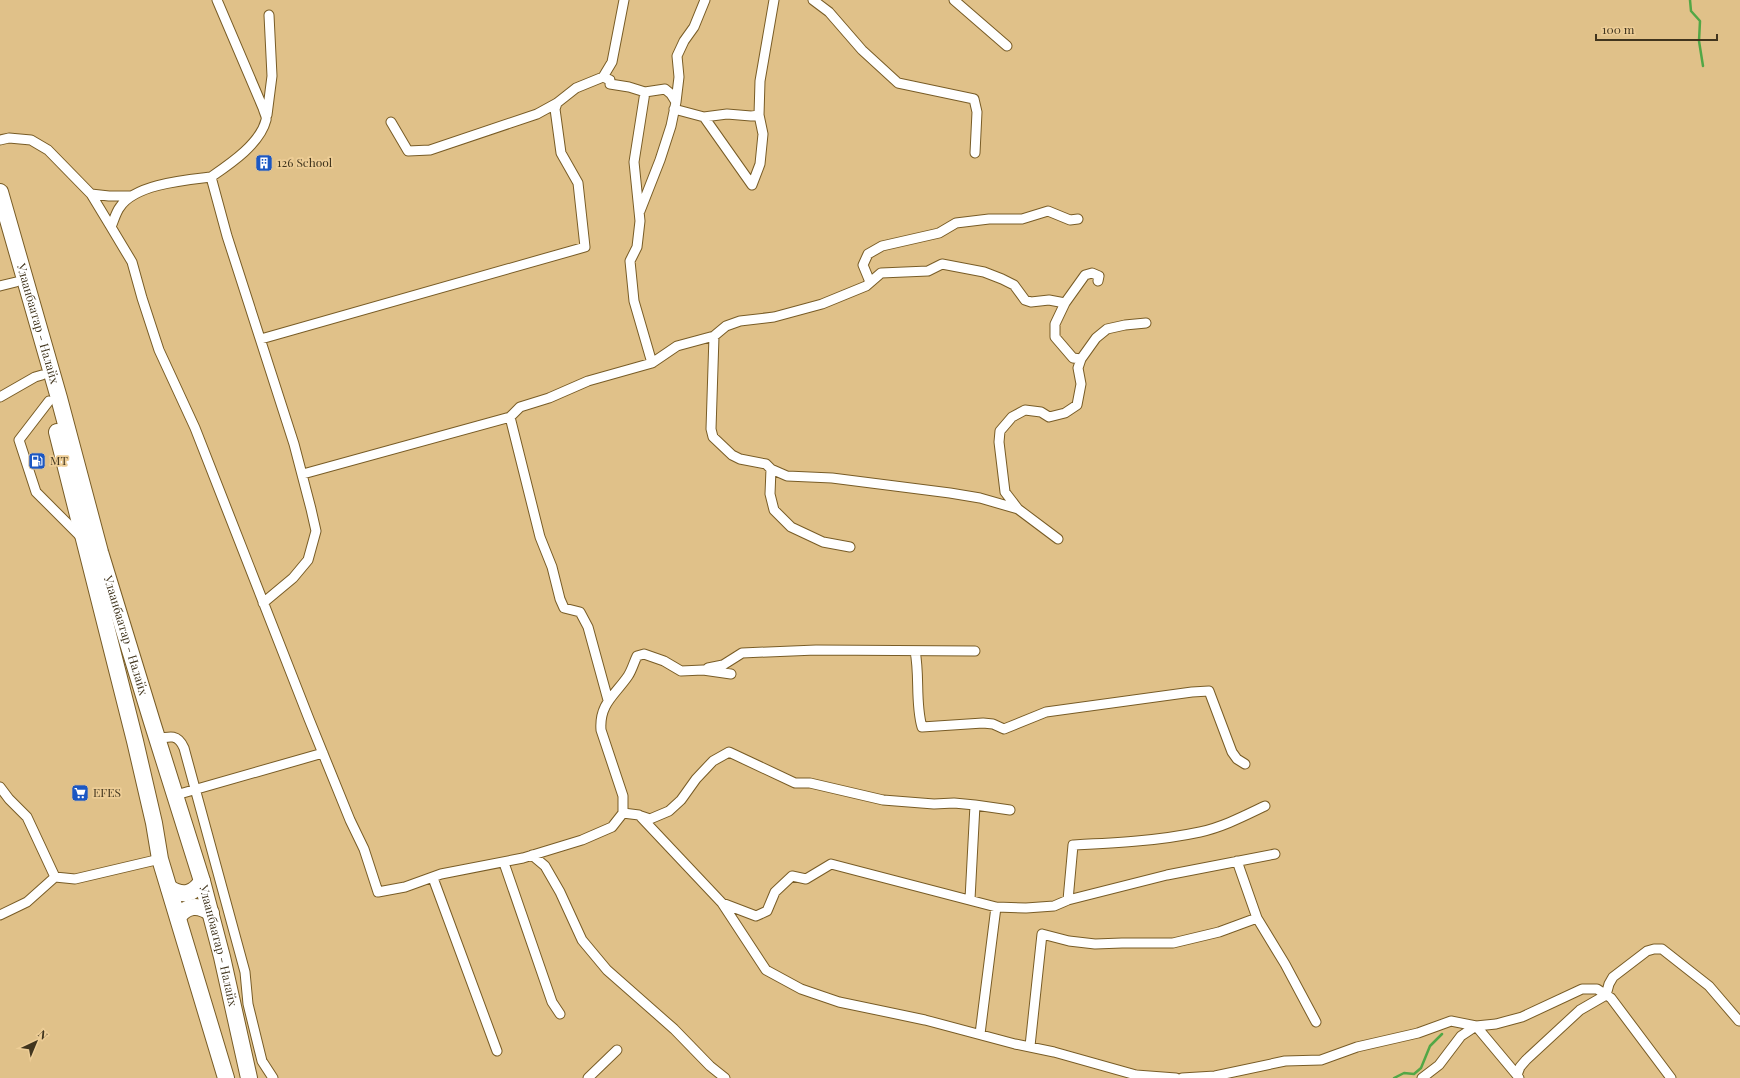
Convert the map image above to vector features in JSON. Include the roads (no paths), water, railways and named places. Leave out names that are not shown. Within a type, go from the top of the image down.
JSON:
[{"type":"highway","name":"Улаанбаатар - Налайх","points":[[0,192],[38,323],[100,552],[157,739],[176,795],[211,913],[249,1078]]},
{"type":"highway","name":"Улаанбаатар - Налайх","points":[[0,228],[42,375],[85,541],[135,741],[154,823],[160,859],[226,1078]]},
{"type":"highway","points":[[169,888],[176,892],[188,894],[198,887],[202,881]]},
{"type":"highway","points":[[178,917],[181,912],[197,906],[203,907],[211,913]]},
{"type":"street","points":[[217,0],[263,108],[266,119]]},
{"type":"street","points":[[391,122],[408,150],[430,150],[537,114],[557,103],[576,88],[604,77],[612,62],[624,0]]},
{"type":"street","points":[[639,212],[660,160],[675,105],[679,77],[677,56],[684,41],[694,27],[705,0]]},
{"type":"street","points":[[704,117],[752,186],[760,164],[763,134],[759,115],[760,81],[774,0]]},
{"type":"street","points":[[813,0],[829,12],[862,50],[898,83],[974,99],[977,112],[975,153]]},
{"type":"street","points":[[954,0],[1007,46]]},
{"type":"street","points":[[91,194],[130,196],[163,185],[211,177],[235,161],[261,133],[266,119],[272,76],[269,15]]},
{"type":"street","points":[[604,77],[610,80],[610,84],[629,87],[645,92],[665,90],[671,94],[675,105],[704,117],[727,114],[751,116],[759,115]]},
{"type":"street","points":[[645,92],[634,162],[640,221],[637,247],[630,261],[634,301],[652,363]]},
{"type":"street","points":[[261,339],[585,247],[578,183],[561,153],[555,110],[557,103]]},
{"type":"street","points":[[0,140],[9,138],[31,140],[48,150],[91,194],[132,262],[159,350],[195,428],[235,533],[253,574],[263,603],[323,753],[350,820],[364,849],[378,892],[405,887],[448,873],[504,863],[582,840],[612,827],[623,813],[623,796],[601,730],[600,720],[608,700],[628,675],[637,656],[644,654],[664,661],[681,671],[702,670],[732,674]]},
{"type":"street","points":[[211,177],[302,474],[316,531],[308,560],[293,578],[263,603]]},
{"type":"street","points":[[111,227],[119,207],[130,196]]},
{"type":"street","points":[[870,282],[863,265],[868,254],[882,246],[939,233],[956,223],[989,219],[1022,219],[1048,211],[1070,220],[1078,219]]},
{"type":"street","points":[[302,474],[510,417],[520,407],[549,398],[588,381],[652,363],[677,346],[714,336],[726,326],[740,321],[774,317],[822,304],[866,286],[882,273],[928,271],[942,264],[984,272],[1002,279],[1014,285],[1025,300],[1031,302],[1049,300],[1065,303]]},
{"type":"street","points":[[1081,359],[1073,358],[1055,337],[1054,324],[1065,303],[1085,276],[1092,273],[1098,276],[1098,281]]},
{"type":"street","points":[[0,286],[16,282]]},
{"type":"street","points":[[1058,538],[1018,509],[1005,492],[999,442],[1000,431],[1012,417],[1025,410],[1041,412],[1049,416],[1065,413],[1077,406],[1081,392],[1078,368],[1081,359],[1096,338],[1107,329],[1125,325],[1146,323]]},
{"type":"street","points":[[714,336],[710,429],[713,437],[732,455],[740,460],[766,464],[771,469],[787,476],[832,478],[950,492],[1018,509]]},
{"type":"street","points":[[0,397],[35,377],[42,375]]},
{"type":"street","points":[[48,401],[19,440],[36,492],[78,536],[85,541]]},
{"type":"street","points":[[510,417],[540,537],[552,567],[560,599],[564,608],[580,612],[588,627],[608,700]]},
{"type":"street","points":[[771,469],[770,494],[774,510],[791,527],[823,542],[850,547]]},
{"type":"street","points":[[702,670],[723,665],[742,654],[816,650],[974,651]]},
{"type":"street","points":[[915,651],[918,668],[919,717],[922,727],[983,723],[993,724],[1004,729],[1046,712],[1209,691],[1232,752],[1237,759],[1245,764]]},
{"type":"street","points":[[157,739],[172,736],[178,738],[182,743],[245,972],[248,1004],[258,1048],[262,1061],[273,1078]]},
{"type":"street","points":[[623,813],[639,815],[650,819],[669,811],[681,800],[696,779],[713,761],[730,752],[795,783],[810,784],[883,800],[934,804],[954,803],[1010,810]]},
{"type":"street","points":[[176,795],[323,753]]},
{"type":"street","points":[[0,787],[8,799],[27,817],[55,877]]},
{"type":"street","points":[[970,899],[975,805]]},
{"type":"street","points":[[1068,900],[1073,845],[1146,840],[1201,832],[1231,822],[1265,806]]},
{"type":"street","points":[[639,815],[722,902],[766,970],[801,989],[839,1002],[926,1020],[1136,1075],[1176,1078]]},
{"type":"street","points":[[722,902],[756,916],[767,911],[775,892],[792,876],[806,879],[831,864],[996,907],[1026,908],[1054,906],[1068,900],[1167,875],[1275,854]]},
{"type":"street","points":[[532,855],[545,866],[560,892],[582,940],[607,970],[674,1029],[710,1066],[725,1078]]},
{"type":"street","points":[[0,915],[27,902],[55,877],[75,879],[160,859]]},
{"type":"street","points":[[1237,861],[1257,918],[1285,964],[1316,1022]]},
{"type":"street","points":[[504,863],[552,1002],[560,1014]]},
{"type":"street","points":[[433,878],[497,1051]]},
{"type":"street","points":[[980,1034],[996,907]]},
{"type":"street","points":[[1030,1046],[1042,934],[1069,941],[1095,944],[1122,942],[1173,943],[1219,932],[1257,918]]},
{"type":"street","points":[[1518,1077],[1520,1067],[1526,1060],[1580,1010],[1606,995],[1613,977],[1647,951],[1654,949],[1662,950],[1709,986],[1739,1020]]},
{"type":"street","points":[[1182,1078],[1215,1076],[1285,1061],[1321,1060],[1357,1047],[1418,1033],[1451,1021],[1476,1026],[1496,1024],[1522,1017],[1582,989],[1597,989],[1611,998],[1671,1078]]},
{"type":"street","points":[[1476,1026],[1518,1077]]},
{"type":"street","points":[[1422,1078],[1439,1064],[1461,1036],[1476,1026]]},
{"type":"street","points":[[588,1078],[617,1050]]},
{"type":"waterway","points":[[1690,0],[1691,11],[1700,21],[1699,41],[1703,66]]},
{"type":"waterway","points":[[1394,1078],[1404,1073],[1414,1074],[1421,1068],[1430,1046],[1442,1034]]},
{"type":"place","name":"126 School","points":[[264,163]]},
{"type":"place","name":"MT","points":[[37,461]]},
{"type":"place","name":"EFES","points":[[80,793]]}]
